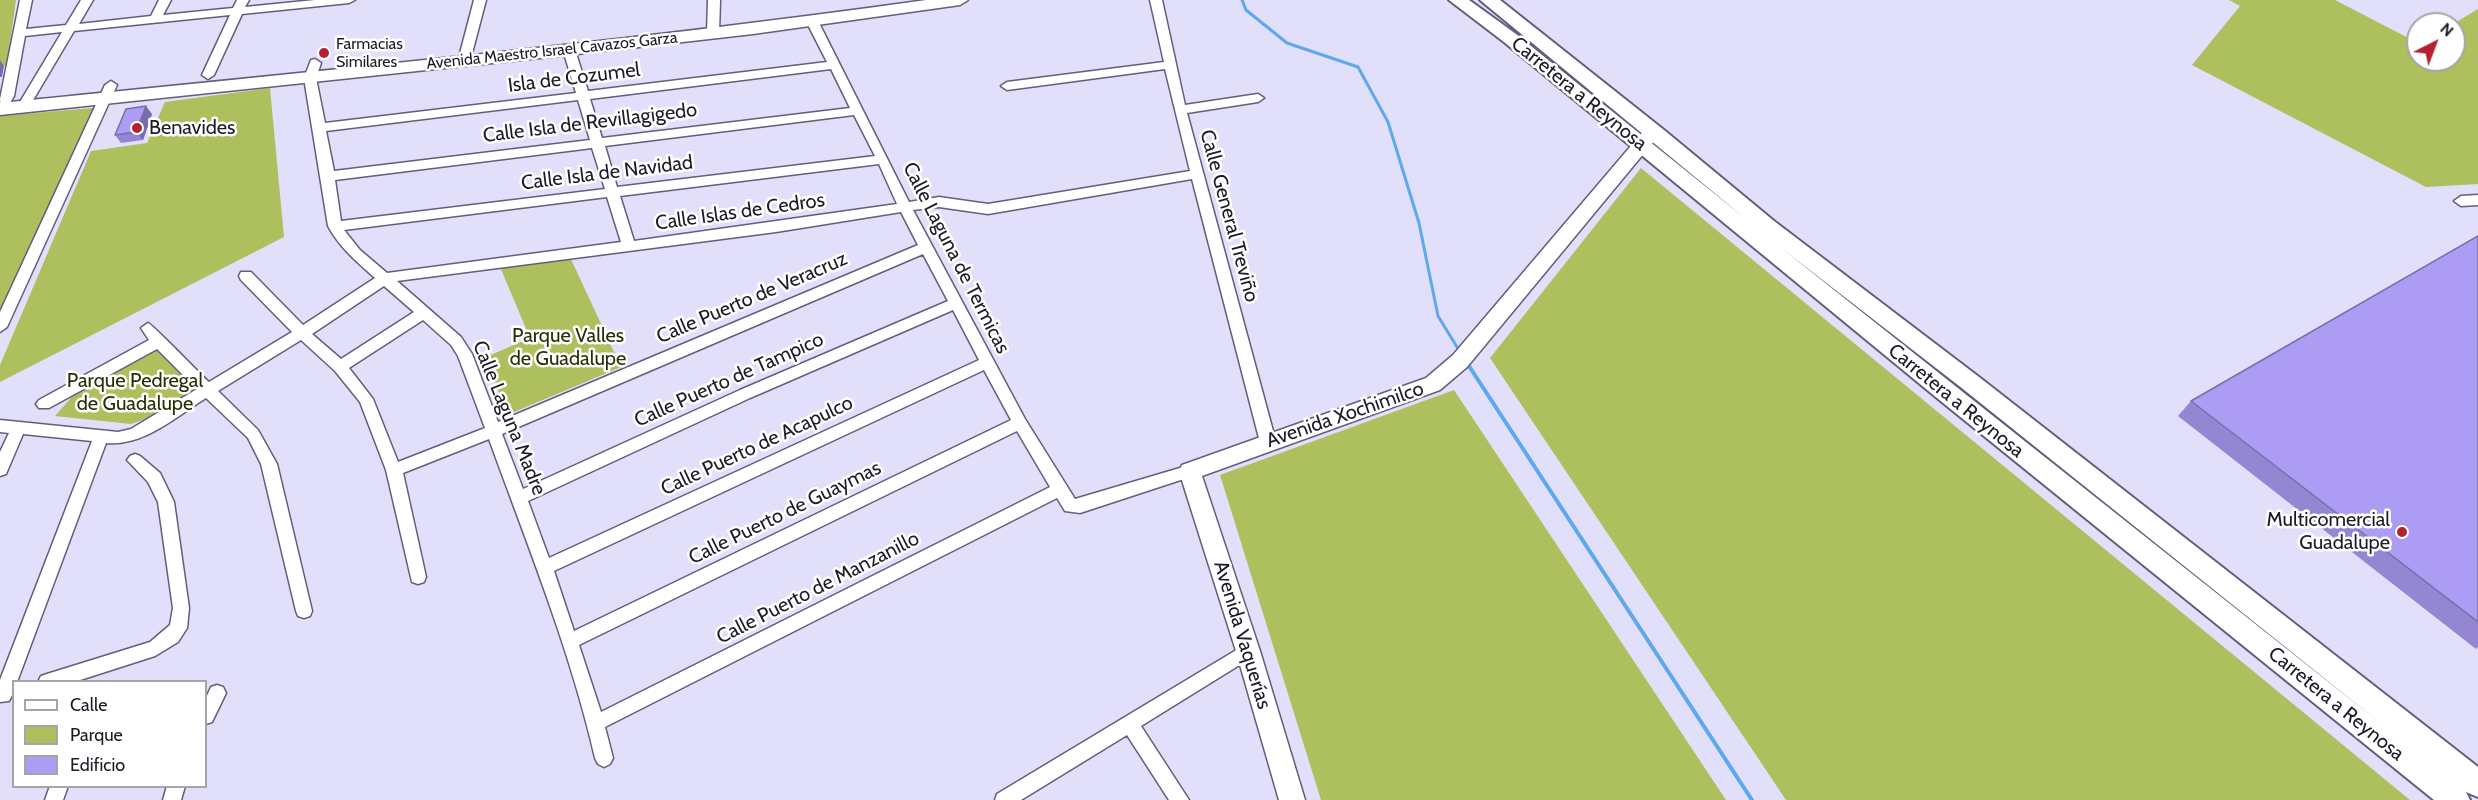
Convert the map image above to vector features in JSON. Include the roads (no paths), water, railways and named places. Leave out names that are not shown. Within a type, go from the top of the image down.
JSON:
[{"type":"main road","name":"Avenida Maestro Israel Cavazos Garza","points":[[465,54],[569,50],[883,0]]},
{"type":"main road","name":"Avenida Maestro Israel Cavazos Garza","points":[[2,103],[712,27],[812,21],[960,0]]},
{"type":"main road","name":"Carretera a Reynosa","points":[[1458,0],[1510,38],[1509,46],[1513,51],[1626,145],[1644,145],[1767,226],[1971,383],[2478,784]]},
{"type":"main road","name":"Carretera a Reynosa","points":[[1489,0],[1644,145],[1945,392],[2456,800]]},
{"type":"main road","name":"Avenida Maestro Israel Cavazos Garza","points":[[108,92],[207,75],[312,71]]},
{"type":"main road","name":"Avenida Xochimilco","points":[[1190,471],[1418,391],[1443,377],[1460,361],[1644,145]]},
{"type":"main road","name":"Avenida Vaquerías","points":[[1190,471],[1248,651],[1292,800]]},
{"type":"street","points":[[2,103],[21,33],[26,0]]},
{"type":"street","points":[[27,100],[87,0]]},
{"type":"street","points":[[155,20],[165,0]]},
{"type":"street","points":[[207,75],[243,0]]},
{"type":"street","points":[[21,33],[349,0]]},
{"type":"street","points":[[465,54],[480,0]]},
{"type":"street","points":[[712,27],[714,0]]},
{"type":"street","name":"Calle General Treviño","points":[[1156,0],[1180,110],[1268,442]]},
{"type":"street","name":"Calle Laguna de Termicas","points":[[812,21],[906,209],[1020,423],[1059,490],[1071,506],[1075,507]]},
{"type":"street","points":[[569,50],[629,247]]},
{"type":"street","name":"Isla de Cozumel","points":[[319,128],[833,65]]},
{"type":"street","points":[[1006,86],[1169,65]]},
{"type":"street","name":"Calle Laguna Madre","points":[[312,71],[335,226],[355,254],[456,341],[465,354],[544,568],[596,723],[604,758]]},
{"type":"street","points":[[0,327],[108,92]]},
{"type":"street","points":[[1180,110],[1258,98]]},
{"type":"street","name":"Calle Isla de Revillagigedo","points":[[328,176],[856,111]]},
{"type":"street","name":"Calle Isla de Navidad","points":[[335,226],[883,159]]},
{"type":"street","name":"Calle Islas de Cedros","points":[[0,426],[101,437],[126,437],[135,434],[302,333],[385,279],[947,202],[975,210],[988,209],[1197,174]]},
{"type":"street","points":[[2461,201],[2478,200]]},
{"type":"street","name":"Calle Puerto de Veracruz","points":[[394,470],[493,431],[926,247]]},
{"type":"street","points":[[246,276],[302,333],[340,367],[366,399],[394,470],[418,577]]},
{"type":"street","name":"Calle Puerto de Tampico","points":[[519,498],[745,394],[956,303]]},
{"type":"street","points":[[340,367],[424,312]]},
{"type":"street","points":[[148,328],[158,342],[253,434],[269,464],[303,611]]},
{"type":"street","points":[[44,404],[158,342]]},
{"type":"street","name":"Calle Puerto de Acapulco","points":[[544,568],[988,362]]},
{"type":"street","name":"Calle Puerto de Guaymas","points":[[569,642],[1020,423]]},
{"type":"street","points":[[0,470],[18,429]]},
{"type":"street","points":[[6,694],[101,437]]},
{"type":"street","points":[[50,680],[155,648],[170,640],[178,632],[182,622],[166,502],[154,478],[135,460]]},
{"type":"street","name":"Avenida Xochimilco","points":[[1075,507],[1190,471]]},
{"type":"street","name":"Calle Puerto de Manzanillo","points":[[596,723],[1059,490]]},
{"type":"street","points":[[1004,800],[1023,795],[1130,724],[1248,651]]},
{"type":"street","points":[[207,714],[217,693]]},
{"type":"street","points":[[1130,724],[1179,800]]},
{"type":"waterway","points":[[1242,0],[1246,10],[1287,43],[1358,67],[1388,122],[1419,223],[1438,316],[1460,352]]},
{"type":"waterway","points":[[1467,363],[1752,800]]},
{"type":"place","name":"Farmacias Similares","points":[[324,53]]},
{"type":"place","name":"Benavides","points":[[137,128]]},
{"type":"place","name":"Multicomercial Guadalupe","points":[[2402,532]]},
{"type":"park label","name":"Parque Valles de Guadalupe","points":[[568,348]]},
{"type":"park label","name":"Parque Pedregal de Guadalupe","points":[[135,392]]}]
